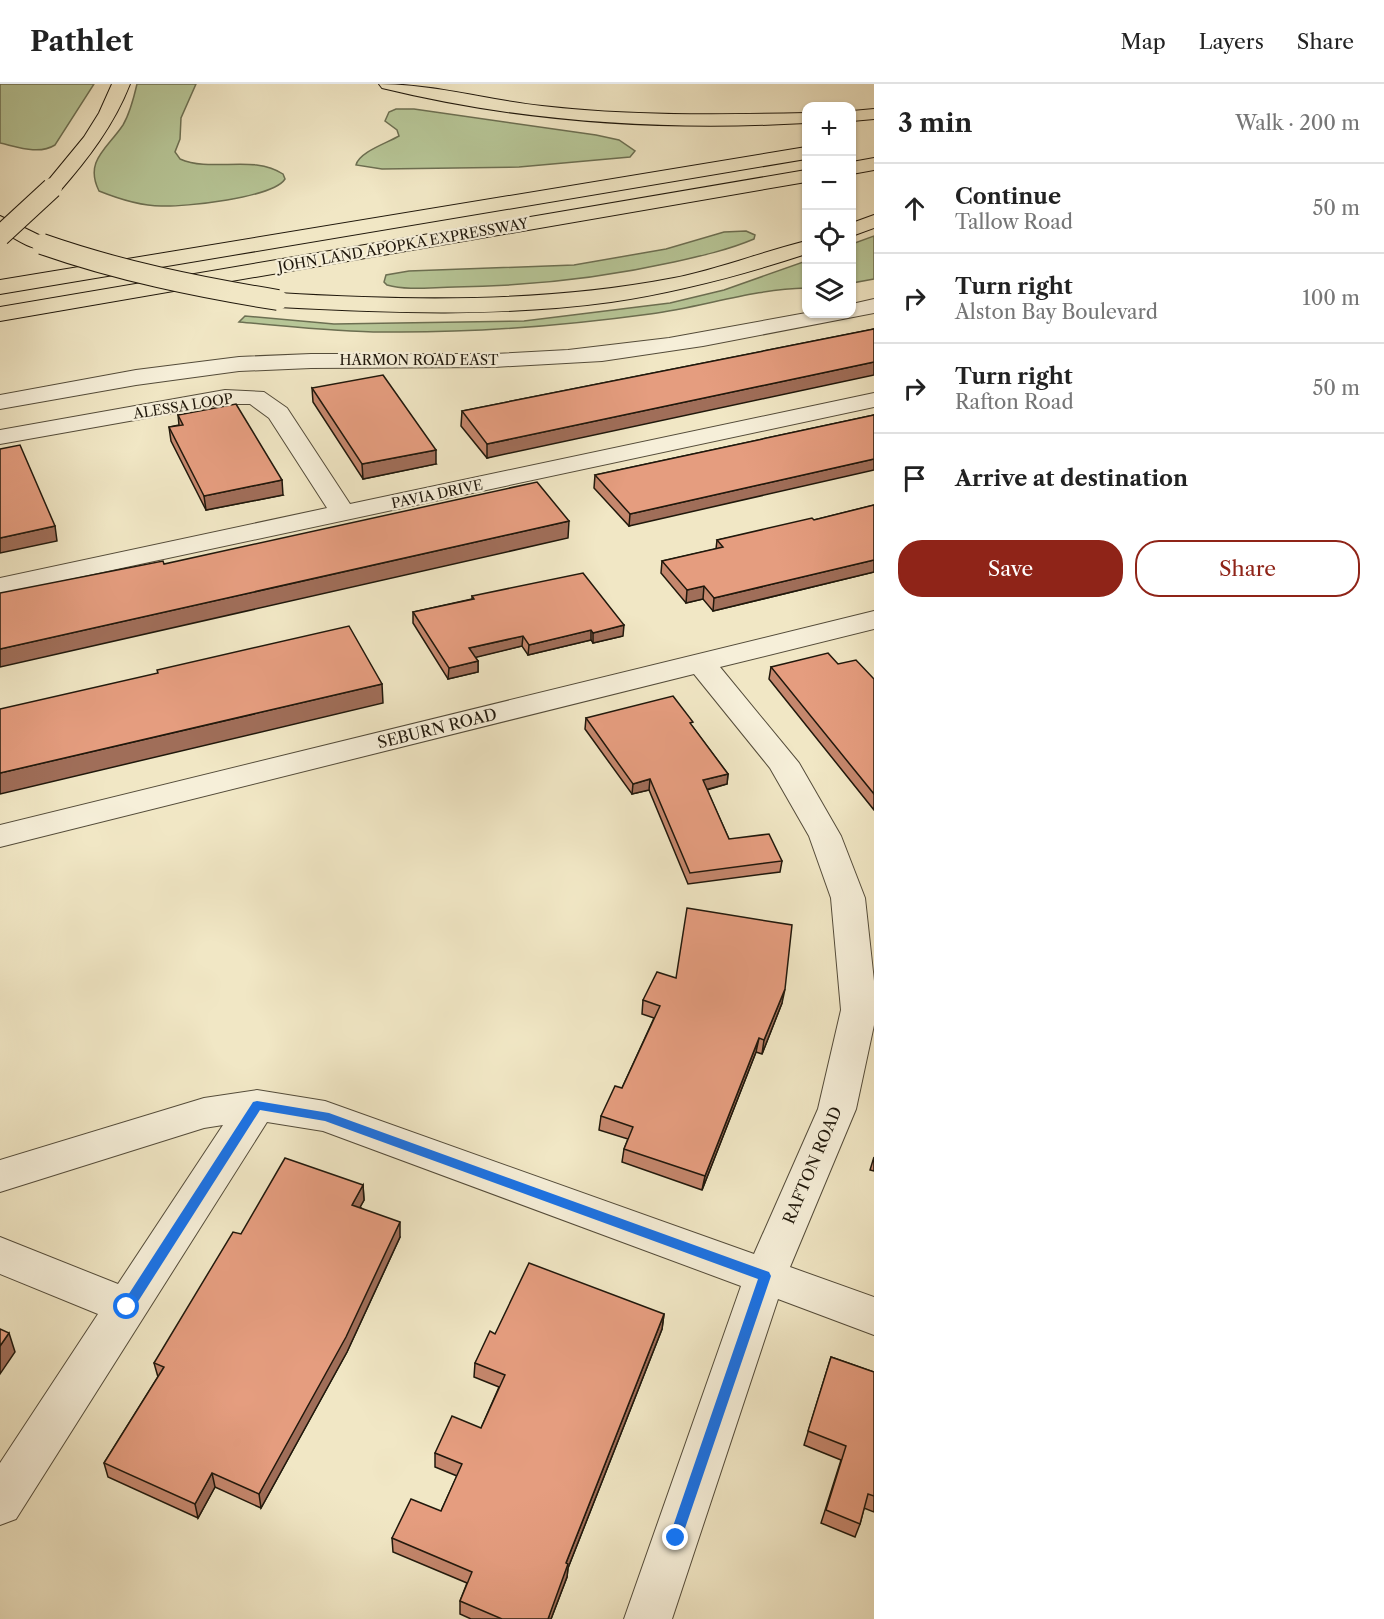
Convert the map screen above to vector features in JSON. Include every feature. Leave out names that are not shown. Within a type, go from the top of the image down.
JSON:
[{"type":"highway","points":[[0,237],[73,166],[113,106],[121,84]]},
{"type":"highway","points":[[388,84],[467,100],[599,116],[680,120],[802,118]]},
{"type":"highway","points":[[856,116],[874,114]]},
{"type":"highway","name":"JOHN LAND APOPKA EXPRESSWAY","points":[[0,288],[364,228],[542,195],[802,154]]},
{"type":"highway","points":[[856,167],[874,164]]},
{"type":"highway","name":"JOHN LAND APOPKA EXPRESSWAY","points":[[0,314],[802,177]]},
{"type":"highway","points":[[0,270],[542,195]]},
{"type":"highway","points":[[856,228],[874,221]]},
{"type":"highway","points":[[0,222],[42,244],[87,261],[152,278],[278,300],[443,308],[525,305],[604,297],[679,285],[769,261],[802,249]]},
{"type":"street","points":[[856,295],[874,292]]},
{"type":"street","name":"HARMON ROAD EAST","points":[[0,387],[182,355],[262,346],[455,349],[572,343],[644,334],[802,306]]},
{"type":"street","points":[[856,310],[874,306]]},
{"type":"street","name":"HARMON ROAD EAST","points":[[0,402],[179,369],[358,359],[475,361],[569,357],[646,348],[815,318]]},
{"type":"street","name":"ALESSA LOOP","points":[[0,437],[225,397],[256,397],[278,413],[344,514]]},
{"type":"street","name":"PAVIA DRIVE","points":[[0,586],[874,400]]},
{"type":"street","name":"SEBURN ROAD","points":[[0,836],[874,620]]},
{"type":"street","name":"RAFTON ROAD","points":[[648,1619],[765,1276],[837,1109],[859,1010],[861,898],[783,763],[701,663]]},
{"type":"street","points":[[0,1503],[257,1105]]},
{"type":"street","points":[[0,1176],[204,1113],[257,1105],[325,1116],[874,1316]]},
{"type":"street","points":[[0,1255],[127,1307]]},
{"type":"green space","points":[[0,84],[94,84],[55,145],[35,150],[0,143]]},
{"type":"green space","points":[[137,84],[196,84],[181,118],[180,139],[175,152],[180,159],[205,164],[259,165],[283,174],[285,179],[277,186],[247,196],[172,206],[137,203],[99,191],[95,181],[96,163],[123,125],[132,105]]},
{"type":"green space","points":[[396,109],[414,109],[596,135],[619,140],[635,151],[630,157],[519,167],[382,169],[356,165],[362,156],[399,136],[397,130],[385,121],[389,112]]},
{"type":"green space","points":[[746,231],[755,235],[754,239],[724,250],[647,268],[593,277],[511,285],[421,288],[395,287],[384,282],[386,275],[409,271],[574,265],[666,249],[724,232]]},
{"type":"green space","points":[[874,236],[874,279],[856,282],[856,243]]},
{"type":"green space","points":[[802,262],[802,288],[747,295],[670,311],[584,322],[483,330],[383,332],[311,329],[239,322],[245,316],[334,324],[524,321],[670,303],[724,290]]},
{"type":"building","points":[[874,329],[874,362],[487,444],[462,411]]},
{"type":"building","points":[[383,375],[436,450],[362,464],[312,388]]},
{"type":"building","points":[[236,404],[282,480],[204,496],[169,427],[183,425],[178,415]]},
{"type":"building","points":[[874,415],[874,459],[630,514],[595,475]]},
{"type":"building","points":[[20,445],[55,526],[0,538],[0,449]]},
{"type":"building","points":[[537,482],[569,521],[0,649],[0,593],[163,561],[164,564]]},
{"type":"building","points":[[874,505],[874,560],[714,598],[704,586],[687,590],[662,561],[723,547],[717,540]]},
{"type":"building","points":[[583,573],[624,625],[593,633],[591,630],[529,645],[523,636],[469,648],[478,661],[449,668],[413,612],[474,599],[472,596]]},
{"type":"building","points":[[349,626],[382,684],[0,773],[0,709]]},
{"type":"building","points":[[828,653],[838,664],[856,660],[874,679],[874,794],[771,667]]},
{"type":"building","points":[[673,696],[728,774],[703,780],[729,839],[769,834],[782,861],[690,873],[650,779],[633,784],[586,718]]},
{"type":"building","points":[[687,908],[792,925],[785,989],[764,1040],[759,1038],[705,1176],[624,1149],[633,1127],[601,1116],[615,1086],[622,1088],[660,1006],[643,1000],[657,972],[676,978]]},
{"type":"building","points":[[285,1158],[363,1185],[352,1205],[400,1222],[346,1337],[259,1494],[212,1473],[195,1504],[104,1463],[164,1367],[154,1363],[233,1232],[241,1234]]},
{"type":"building","points":[[529,1263],[664,1314],[566,1563],[568,1564],[548,1619],[502,1619],[460,1601],[472,1572],[392,1538],[411,1499],[441,1511],[462,1464],[435,1453],[452,1416],[481,1428],[505,1375],[475,1363],[490,1331],[495,1334]]},
{"type":"building","points":[[0,1329],[9,1333],[0,1346]]},
{"type":"building","points":[[831,1357],[874,1372],[874,1496],[868,1494],[860,1524],[826,1510],[846,1446],[808,1431]]},
{"type":"route","points":[[127,1307],[257,1105],[325,1116],[765,1276],[676,1538]]}]
